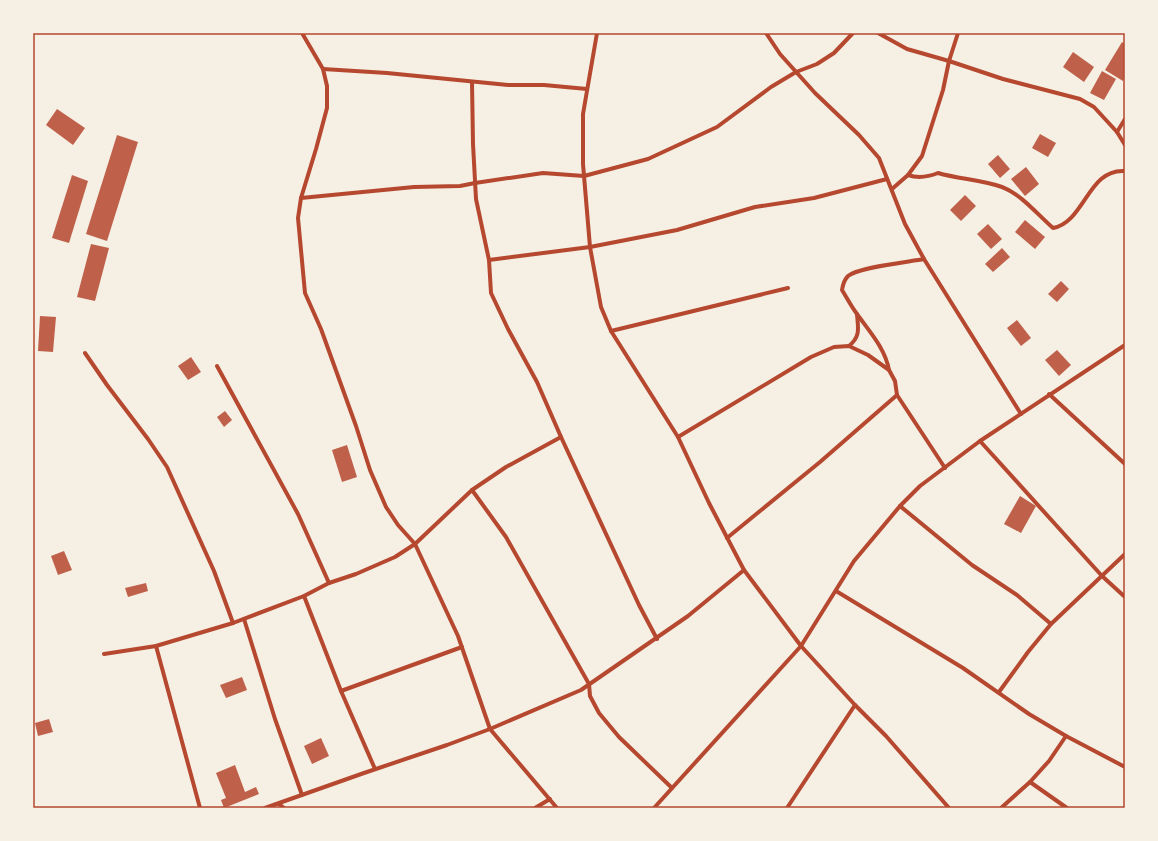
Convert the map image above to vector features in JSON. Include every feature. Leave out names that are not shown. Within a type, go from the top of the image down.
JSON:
[{"type":"street","points":[[302,33],[323,69],[327,86],[327,108],[301,198],[298,218],[305,293],[321,329],[356,426],[370,470],[386,507],[398,525],[415,544],[462,646],[490,729],[557,808]]},
{"type":"street","points":[[598,33],[583,114],[584,176],[590,247],[601,307],[611,331],[678,437],[708,504],[744,570],[801,646],[855,706],[886,736],[949,808]]},
{"type":"street","points":[[766,33],[780,54],[796,72],[815,93],[859,135],[879,158],[905,224],[924,259],[1021,414]]},
{"type":"street","points":[[301,198],[414,187],[460,186],[543,173],[584,176],[648,159],[717,127],[771,87],[796,72],[817,64],[834,53],[853,33]]},
{"type":"street","points":[[878,33],[908,49],[1003,79],[1080,99],[1094,107],[1117,132],[1125,145]]},
{"type":"street","points":[[892,189],[908,175],[922,156],[943,90],[949,61],[958,33]]},
{"type":"street","points":[[323,69],[387,73],[508,85],[544,85],[587,89]]},
{"type":"street","points":[[472,82],[476,199],[489,260],[491,293],[508,330],[537,382],[639,605],[657,638]]},
{"type":"street","points":[[1117,132],[1125,119]]},
{"type":"street","points":[[908,175],[916,178],[929,177],[938,173],[955,178],[1002,187],[1015,194],[1053,228],[1061,226],[1079,209],[1092,189],[1101,179],[1108,174],[1125,171]]},
{"type":"street","points":[[489,260],[590,247],[677,230],[756,207],[814,198],[888,179]]},
{"type":"street","points":[[924,259],[859,270],[849,275],[843,282],[842,290],[857,314],[872,332],[887,359],[889,370],[895,381],[897,395],[945,468]]},
{"type":"street","points":[[611,331],[788,288]]},
{"type":"street","points":[[849,346],[856,340],[858,333],[857,314]]},
{"type":"street","points":[[654,808],[801,646],[854,562],[900,506],[920,486],[980,441],[1125,345]]},
{"type":"street","points":[[678,437],[811,357],[834,347],[849,346],[868,355],[889,370]]},
{"type":"street","points":[[85,353],[148,439],[167,468],[214,571],[233,623]]},
{"type":"street","points":[[217,366],[298,514],[330,583]]},
{"type":"street","points":[[1049,394],[1124,462]]},
{"type":"street","points":[[727,538],[820,462],[897,395]]},
{"type":"street","points":[[104,654],[156,646],[233,623],[304,596],[330,583],[356,574],[395,557],[415,544],[472,490],[506,467],[561,437]]},
{"type":"street","points":[[980,441],[1102,576],[1125,597]]},
{"type":"street","points":[[472,490],[506,537],[589,684],[590,696],[596,707],[619,738],[672,788]]},
{"type":"street","points":[[900,506],[972,565],[1017,595],[1051,624]]},
{"type":"street","points":[[999,692],[1028,652],[1051,624],[1125,554]]},
{"type":"street","points":[[265,808],[375,769],[447,746],[581,690],[688,616],[744,570]]},
{"type":"street","points":[[836,590],[957,664],[1029,714],[1066,736],[1125,767]]},
{"type":"street","points":[[304,596],[341,691],[375,769]]},
{"type":"street","points":[[244,619],[275,719],[302,795]]},
{"type":"street","points":[[156,646],[200,808]]},
{"type":"street","points":[[341,691],[462,646]]},
{"type":"street","points":[[787,808],[855,706]]},
{"type":"street","points":[[1001,808],[1030,782],[1049,761],[1066,736]]},
{"type":"street","points":[[1030,782],[1067,808]]},
{"type":"street","points":[[534,808],[550,800]]},
{"type":"street","points":[[279,804],[284,808]]},
{"type":"building","points":[[1122,42],[1125,44],[1125,77],[1123,81],[1105,70]]},
{"type":"building","points":[[1073,52],[1094,67],[1084,82],[1063,67]]},
{"type":"building","points":[[1102,71],[1116,79],[1104,100],[1090,93]]},
{"type":"building","points":[[57,109],[85,128],[73,145],[46,125]]},
{"type":"building","points":[[1040,134],[1056,143],[1048,157],[1032,148]]},
{"type":"building","points":[[117,135],[138,142],[107,241],[86,234]]},
{"type":"building","points":[[998,155],[1010,169],[1000,178],[988,164]]},
{"type":"building","points":[[1026,167],[1039,184],[1025,196],[1011,179]]},
{"type":"building","points":[[72,175],[88,181],[69,243],[52,238]]},
{"type":"building","points":[[965,195],[976,206],[961,221],[950,210]]},
{"type":"building","points":[[1025,220],[1045,237],[1035,249],[1015,232]]},
{"type":"building","points":[[988,224],[1002,239],[991,249],[977,234]]},
{"type":"building","points":[[91,244],[109,248],[95,301],[77,297]]},
{"type":"building","points":[[1002,248],[1010,257],[993,272],[985,264]]},
{"type":"building","points":[[1061,281],[1069,289],[1057,302],[1048,294]]},
{"type":"building","points":[[40,316],[56,317],[53,352],[38,351]]},
{"type":"building","points":[[1017,320],[1031,338],[1021,346],[1007,328]]},
{"type":"building","points":[[1057,350],[1071,365],[1059,376],[1045,360]]},
{"type":"building","points":[[191,357],[201,372],[188,380],[178,366]]},
{"type":"building","points":[[225,411],[232,420],[224,427],[217,417]]},
{"type":"building","points":[[347,445],[357,477],[342,482],[332,450]]},
{"type":"building","points":[[1020,496],[1036,506],[1021,533],[1004,524]]},
{"type":"building","points":[[64,551],[72,570],[58,575],[51,556]]},
{"type":"building","points":[[146,583],[148,591],[128,597],[125,588]]},
{"type":"building","points":[[242,677],[247,690],[226,698],[220,685]]},
{"type":"building","points":[[49,719],[53,732],[38,736],[35,723]]},
{"type":"building","points":[[321,738],[329,756],[312,764],[304,746]]},
{"type":"building","points":[[235,765],[245,792],[256,787],[259,794],[224,808],[221,800],[226,798],[216,773]]}]
